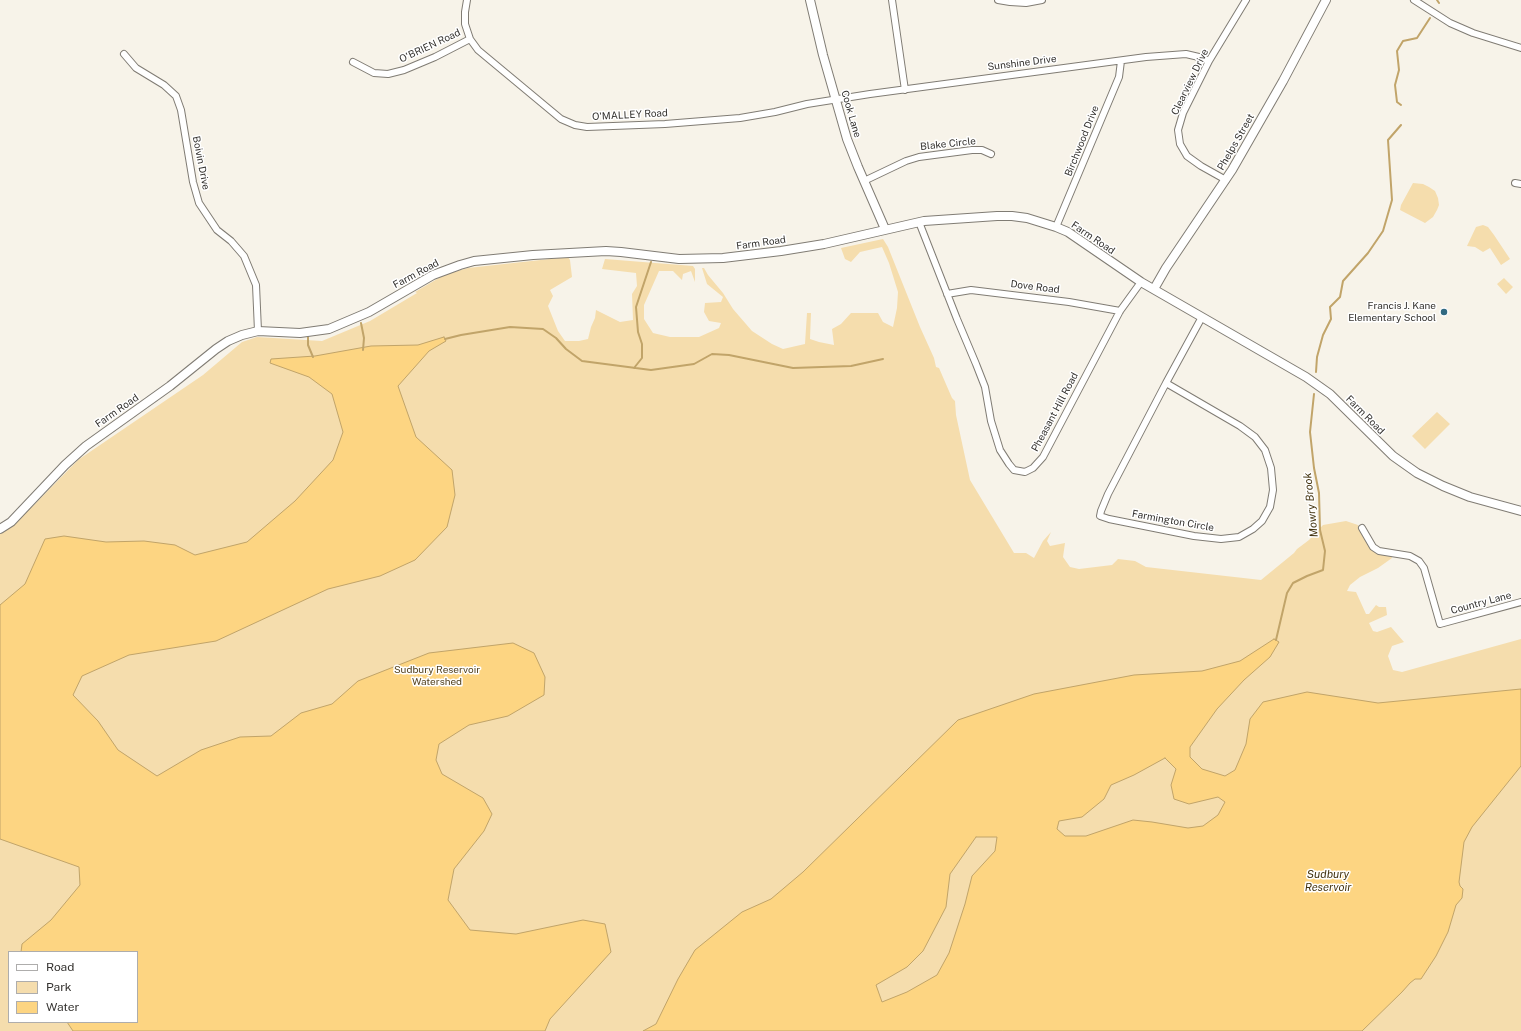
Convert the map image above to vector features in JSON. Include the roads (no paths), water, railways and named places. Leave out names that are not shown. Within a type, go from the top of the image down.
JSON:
[{"type":"street","name":"O'MALLEY Road","points":[[467,0],[465,19],[470,39],[483,55],[561,119],[582,127],[740,118],[837,99]]},
{"type":"street","name":"Cook Lane","points":[[810,0],[823,55],[837,99],[847,139],[885,230]]},
{"type":"street","points":[[892,0],[905,90]]},
{"type":"street","points":[[998,0],[1010,2],[1042,0]]},
{"type":"street","name":"Clearview Drive","points":[[1226,180],[1187,156],[1180,144],[1178,130],[1183,113],[1209,61],[1246,0]]},
{"type":"street","name":"Phelps Street","points":[[1154,289],[1166,268],[1226,180],[1283,81],[1326,0]]},
{"type":"street","points":[[1414,0],[1450,23],[1473,33],[1521,48]]},
{"type":"street","name":"O'BRIEN Road","points":[[353,62],[374,73],[388,74],[404,70],[435,57],[470,39]]},
{"type":"street","name":"Boivin Drive","points":[[124,54],[136,68],[164,85],[176,96],[181,110],[193,182],[199,203],[217,230],[231,241],[244,256],[256,285],[258,332]]},
{"type":"street","name":"Sunshine Drive","points":[[837,99],[1121,61],[1186,54],[1209,61]]},
{"type":"street","name":"Birchwood Drive","points":[[1056,226],[1119,77],[1121,61]]},
{"type":"street","name":"Blake Circle","points":[[864,181],[906,161],[919,157],[972,150],[982,150],[991,154]]},
{"type":"street","name":"Farm Road","points":[[0,529],[11,522],[65,465],[98,436],[170,386],[216,349],[242,335],[258,332],[300,333],[329,329],[369,312],[433,275],[460,264],[474,261],[547,254],[606,251],[679,259],[723,258],[781,251],[867,235],[919,222],[954,218],[1012,216],[1027,218],[1056,226],[1068,232],[1141,282],[1288,365],[1318,385],[1341,404],[1393,456],[1417,473],[1470,497],[1521,511]]},
{"type":"street","name":"Pheasant Hill Road","points":[[919,222],[983,381],[991,421],[1000,450],[1014,470],[1025,472],[1033,468],[1043,457],[1120,311],[1141,282]]},
{"type":"street","name":"Dove Road","points":[[947,294],[971,290],[1069,302],[1120,311]]},
{"type":"street","name":"Farmington Circle","points":[[1166,383],[1240,426],[1255,437],[1265,450],[1271,468],[1273,490],[1270,507],[1262,520],[1253,529],[1239,537],[1220,539],[1194,536],[1100,516],[1108,494],[1166,383],[1202,317]]},
{"type":"street","name":"Country Lane","points":[[1362,528],[1373,547],[1379,550],[1410,556],[1419,561],[1424,568],[1440,624],[1521,602]]},
{"type":"water","points":[[444,337],[446,341],[429,351],[398,386],[416,437],[452,470],[455,495],[447,527],[415,560],[380,576],[328,589],[216,641],[129,655],[82,676],[73,695],[98,721],[118,750],[157,776],[201,750],[240,737],[271,736],[301,713],[332,704],[358,681],[429,653],[513,643],[534,653],[545,677],[544,695],[508,716],[469,725],[439,744],[436,760],[442,774],[483,798],[492,814],[484,831],[454,869],[448,900],[470,930],[516,934],[583,920],[605,924],[611,952],[550,1019],[545,1031],[73,1031],[68,1023],[138,1023],[138,951],[21,951],[22,944],[51,920],[80,885],[79,867],[0,839],[0,605],[25,584],[45,539],[64,536],[106,542],[144,541],[175,545],[195,555],[247,542],[295,501],[333,460],[343,432],[332,394],[309,377],[270,363],[271,359],[315,356],[371,346],[418,345]]},
{"type":"water","name":"Sudbury Reservoir","points":[[1274,639],[1279,642],[1270,657],[1244,680],[1217,709],[1190,747],[1190,757],[1202,769],[1225,776],[1235,770],[1246,744],[1250,719],[1263,702],[1307,692],[1378,703],[1521,689],[1521,766],[1472,827],[1464,842],[1459,882],[1463,889],[1462,898],[1456,905],[1448,932],[1436,956],[1421,979],[1415,979],[1410,983],[1362,1031],[643,1031],[656,1024],[678,979],[695,950],[742,912],[771,899],[803,872],[958,720],[1034,694],[1134,675],[1202,671],[1240,661]],"holes":[[[1165,758],[1176,769],[1171,785],[1174,799],[1189,804],[1218,797],[1225,802],[1218,815],[1203,826],[1188,828],[1133,820],[1086,836],[1065,836],[1057,829],[1059,821],[1082,817],[1104,799],[1111,785],[1134,775]],[[976,837],[997,837],[995,851],[972,876],[965,904],[949,953],[937,975],[907,992],[882,1002],[876,985],[907,967],[923,951],[946,907],[950,874]]]},
{"type":"waterway","name":"Mowry Brook","points":[[1401,105],[1397,102],[1395,85],[1399,70],[1397,51],[1403,41],[1417,38],[1430,18]]},
{"type":"waterway","name":"Mowry Brook","points":[[1316,372],[1317,357],[1323,335],[1331,319],[1330,307],[1340,297],[1343,281],[1368,253],[1383,231],[1392,200],[1388,140],[1401,125]]},
{"type":"waterway","points":[[634,368],[642,358],[642,344],[638,332],[636,307],[651,262]]},
{"type":"waterway","points":[[361,323],[364,338],[363,350]]},
{"type":"waterway","points":[[445,339],[510,327],[543,329],[556,338],[566,349],[582,361],[651,370],[694,364],[712,354],[729,355],[793,368],[851,366],[883,359]]},
{"type":"waterway","points":[[308,337],[308,345],[313,357]]},
{"type":"waterway","name":"Mowry Brook","points":[[1276,640],[1287,593],[1293,583],[1323,570],[1325,551],[1320,530],[1319,493],[1314,468],[1310,432],[1314,394]]},
{"type":"place","name":"Francis J. Kane Elementary School","points":[[1444,312]]},
{"type":"park label","name":"Sudbury Reservoir Watershed","points":[[437,676]]}]
